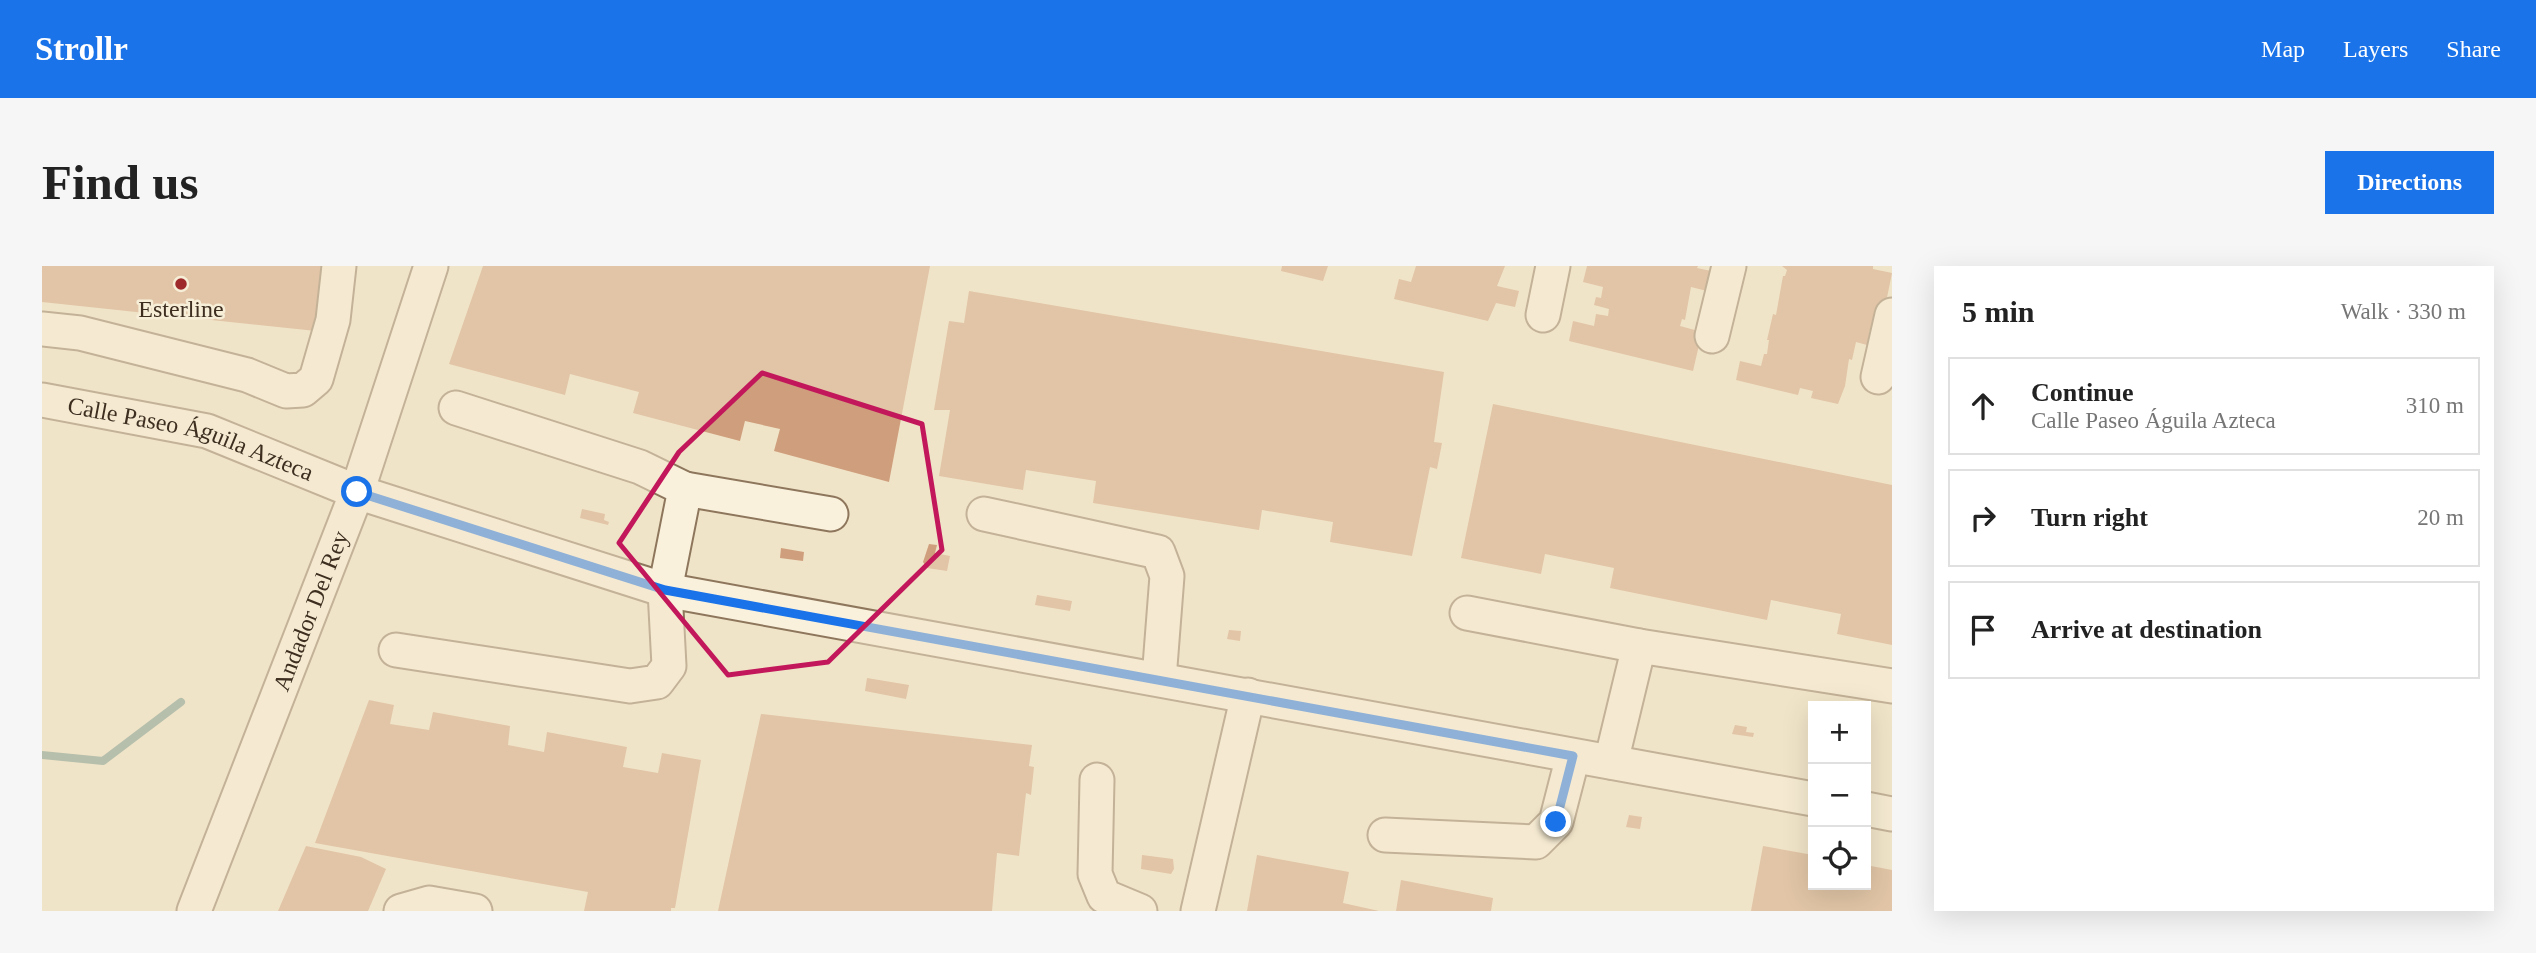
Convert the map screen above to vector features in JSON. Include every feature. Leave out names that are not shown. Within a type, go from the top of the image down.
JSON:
[{"type":"street","points":[[42,329],[80,333],[247,375],[286,391],[303,390],[316,379],[333,320],[339,266]]},
{"type":"street","name":"Andador Del Rey","points":[[194,911],[357,492],[431,266]]},
{"type":"street","points":[[1543,315],[1553,266]]},
{"type":"street","points":[[1713,336],[1728,266]]},
{"type":"street","points":[[1878,377],[1892,315]]},
{"type":"street","name":"Calle Paseo Águila Azteca","points":[[42,400],[208,431],[357,492],[665,590],[1808,798]]},
{"type":"street","points":[[456,408],[640,467],[685,489],[831,514]]},
{"type":"street","points":[[396,650],[630,686],[657,682],[669,666],[665,590],[685,489]]},
{"type":"street","points":[[984,514],[1158,552],[1167,576],[1158,679]]},
{"type":"street","points":[[1468,613],[1639,646],[1892,686]]},
{"type":"street","points":[[1611,762],[1639,646]]},
{"type":"street","points":[[1198,911],[1248,695]]},
{"type":"street","points":[[1385,835],[1536,842],[1556,822],[1573,756]]},
{"type":"street","points":[[1097,780],[1096,874],[1104,896],[1140,911]]},
{"type":"street","points":[[1871,810],[1892,814]]},
{"type":"street","points":[[401,911],[429,903],[475,911]]},
{"type":"highlighted area","points":[[762,373],[922,424],[942,550],[828,662],[728,675],[619,543],[679,452]]},
{"type":"building","name":"Esterline","points":[[42,266],[323,266],[316,331],[42,302]]},
{"type":"building","points":[[483,266],[930,266],[889,482],[774,451],[780,429],[745,421],[740,441],[633,413],[639,392],[570,374],[565,395],[449,364]]},
{"type":"building","points":[[1282,266],[1328,266],[1323,281],[1281,271]]},
{"type":"building","points":[[1416,266],[1505,266],[1497,286],[1519,291],[1515,307],[1496,303],[1488,321],[1394,299],[1399,279],[1411,282]]},
{"type":"building","points":[[1587,266],[1698,266],[1697,268],[1716,272],[1711,292],[1691,287],[1685,320],[1682,319],[1680,326],[1702,332],[1693,371],[1569,341],[1573,321],[1594,326],[1596,314],[1608,316],[1609,309],[1594,305],[1596,297],[1601,298],[1603,287],[1583,282]]},
{"type":"building","points":[[1782,266],[1873,266],[1873,269],[1892,273],[1880,332],[1870,330],[1867,345],[1856,342],[1838,404],[1811,398],[1813,391],[1800,388],[1798,395],[1736,380],[1740,361],[1761,366],[1764,354],[1767,354],[1773,314],[1776,315],[1783,276],[1787,270]]},
{"type":"building","points":[[969,291],[1444,372],[1434,442],[1442,443],[1437,469],[1430,467],[1412,556],[1330,542],[1333,522],[1262,510],[1259,530],[1093,503],[1096,481],[1026,470],[1023,490],[939,476],[950,410],[934,410],[949,321],[964,323]]},
{"type":"building","points":[[1493,404],[1892,485],[1892,645],[1837,634],[1841,614],[1771,600],[1767,620],[1610,588],[1614,568],[1545,554],[1541,574],[1461,558]]},
{"type":"building","points":[[582,509],[605,514],[604,520],[609,522],[608,525],[580,518]]},
{"type":"building","points":[[929,544],[937,545],[935,553],[950,556],[947,571],[927,568],[923,562]]},
{"type":"building","points":[[781,548],[804,552],[803,561],[780,558]]},
{"type":"building","points":[[1037,595],[1072,601],[1070,611],[1035,605]]},
{"type":"building","points":[[1229,630],[1241,631],[1240,641],[1227,639]]},
{"type":"building","points":[[867,678],[909,685],[906,699],[865,691]]},
{"type":"building","points":[[369,700],[394,705],[390,724],[429,730],[433,712],[510,726],[508,745],[544,752],[547,732],[627,747],[623,767],[658,773],[662,753],[701,760],[675,908],[671,908],[671,911],[584,911],[588,892],[315,843]]},
{"type":"building","points":[[761,714],[1032,745],[1029,766],[1034,767],[1031,795],[1026,793],[1019,856],[997,853],[992,911],[718,911]]},
{"type":"building","points":[[1735,725],[1747,727],[1746,732],[1754,733],[1753,737],[1732,734]]},
{"type":"building","points":[[1629,815],[1642,817],[1640,829],[1626,827]]},
{"type":"building","points":[[306,846],[361,857],[386,869],[368,911],[278,911]]},
{"type":"building","points":[[1763,846],[1808,854],[1808,890],[1871,890],[1871,866],[1892,870],[1892,911],[1751,911]]},
{"type":"building","points":[[1142,855],[1173,859],[1174,869],[1171,874],[1141,869]]},
{"type":"building","points":[[1257,855],[1349,872],[1343,903],[1379,911],[1247,911]]},
{"type":"building","points":[[1401,880],[1493,898],[1491,911],[1396,911]]},
{"type":"waterway","points":[[42,755],[103,761],[181,702]]},
{"type":"place","name":"Esterline","points":[[181,284]]},
{"type":"route","points":[[357,492],[665,590],[1573,756],[1556,822]]}]
